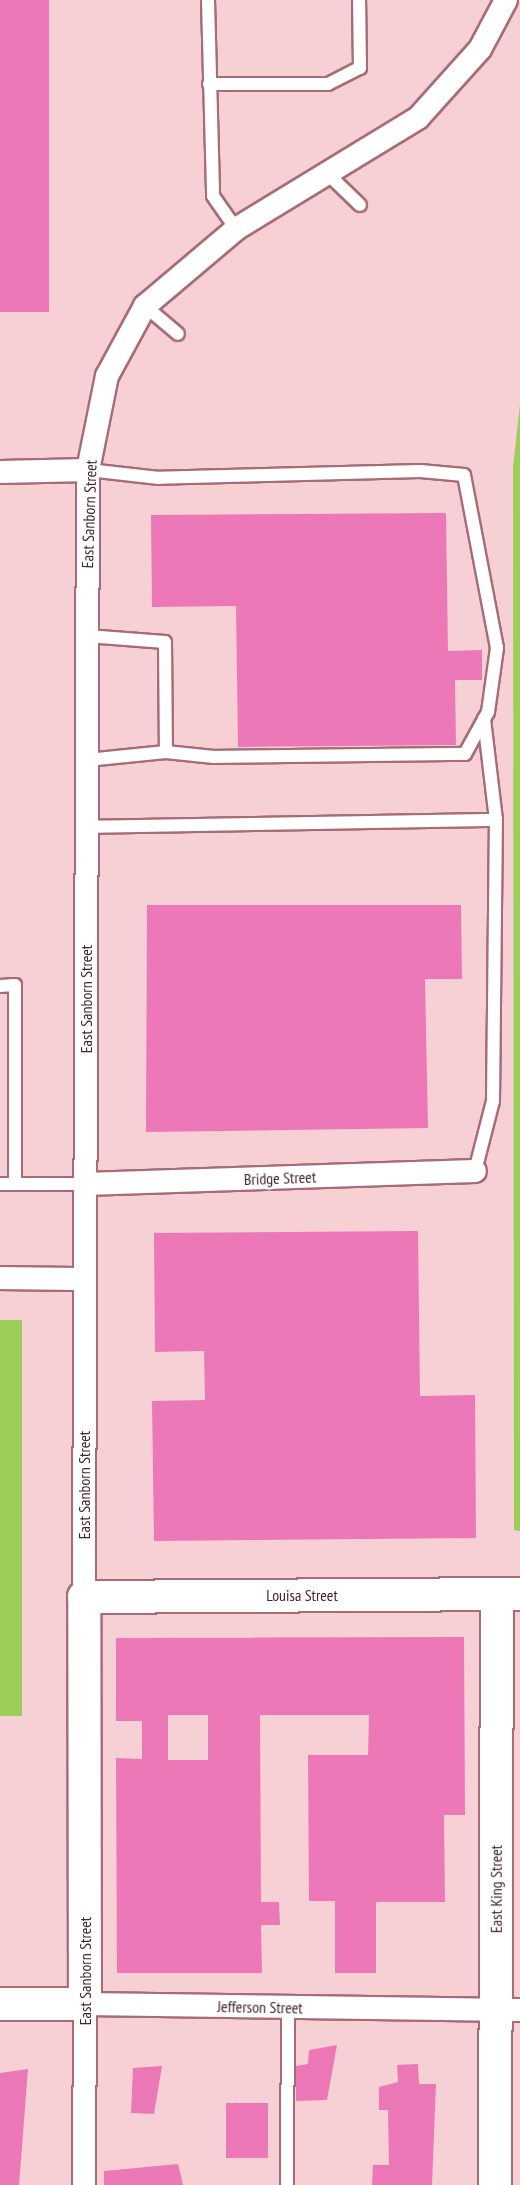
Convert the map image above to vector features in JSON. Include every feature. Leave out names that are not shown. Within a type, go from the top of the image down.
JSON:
[{"type":"street","name":"East Sanborn Street","points":[[84,2185],[84,1279],[88,470],[107,376],[145,306],[236,229],[328,175],[418,118],[480,49],[506,0]]},
{"type":"street","points":[[0,472],[88,470]]},
{"type":"street","name":"Bridge Street","points":[[85,1184],[475,1171]]},
{"type":"street","points":[[0,1278],[84,1279]]},
{"type":"street","name":"Louisa Street","points":[[84,1597],[508,1594]]},
{"type":"street","name":"East King Street","points":[[495,2185],[508,2010],[508,1594]]},
{"type":"street","name":"Jefferson Street","points":[[0,2004],[508,2010]]},
{"type":"lane","points":[[207,0],[213,196],[236,229]]},
{"type":"lane","points":[[209,84],[328,84],[360,68],[359,0]]},
{"type":"lane","points":[[328,175],[360,205]]},
{"type":"lane","points":[[145,306],[178,334]]},
{"type":"lane","points":[[88,470],[159,478],[420,471],[464,475],[497,648],[484,719],[496,820],[493,1101],[475,1171]]},
{"type":"lane","points":[[87,636],[165,642],[166,752]]},
{"type":"lane","points":[[87,760],[166,752],[214,757],[465,754],[484,719]]},
{"type":"lane","points":[[86,827],[496,820]]},
{"type":"lane","points":[[0,986],[15,986],[15,1184]]},
{"type":"lane","points":[[0,1184],[85,1184]]},
{"type":"lane","points":[[287,2185],[288,2007]]},
{"type":"green space","points":[[520,404],[520,1531],[514,1530],[513,467]]},
{"type":"green space","points":[[0,1320],[22,1320],[22,1716],[0,1716]]},
{"type":"building","points":[[0,0],[49,0],[49,312],[0,312]]},
{"type":"building","points":[[446,513],[448,651],[482,650],[482,680],[455,680],[456,745],[238,747],[236,606],[152,607],[151,515]]},
{"type":"building","points":[[147,905],[461,905],[462,979],[425,979],[428,1128],[146,1132]]},
{"type":"building","points":[[418,1231],[420,1396],[475,1395],[476,1538],[154,1541],[152,1401],[205,1400],[204,1351],[155,1352],[154,1233]]},
{"type":"building","points":[[464,1637],[465,1815],[444,1815],[445,1902],[376,1902],[376,1973],[335,1973],[335,1901],[309,1901],[308,1755],[368,1755],[369,1715],[260,1715],[261,1902],[279,1902],[280,1925],[261,1925],[262,1973],[117,1973],[116,1758],[142,1759],[142,1721],[116,1721],[116,1638]],"holes":[[[168,1715],[208,1715],[208,1760],[168,1760]]]},
{"type":"building","points":[[337,2045],[327,2100],[296,2101],[296,2066],[308,2064],[309,2050]]},
{"type":"building","points":[[418,2064],[419,2084],[436,2084],[432,2185],[372,2185],[373,2165],[389,2165],[388,2110],[379,2110],[379,2087],[398,2082],[397,2065]]},
{"type":"building","points":[[162,2066],[154,2114],[131,2113],[133,2068]]},
{"type":"building","points":[[28,2069],[19,2185],[0,2185],[0,2073]]},
{"type":"building","points":[[226,2103],[268,2103],[268,2158],[226,2158]]},
{"type":"building","points":[[178,2164],[183,2185],[104,2185],[104,2171]]}]
